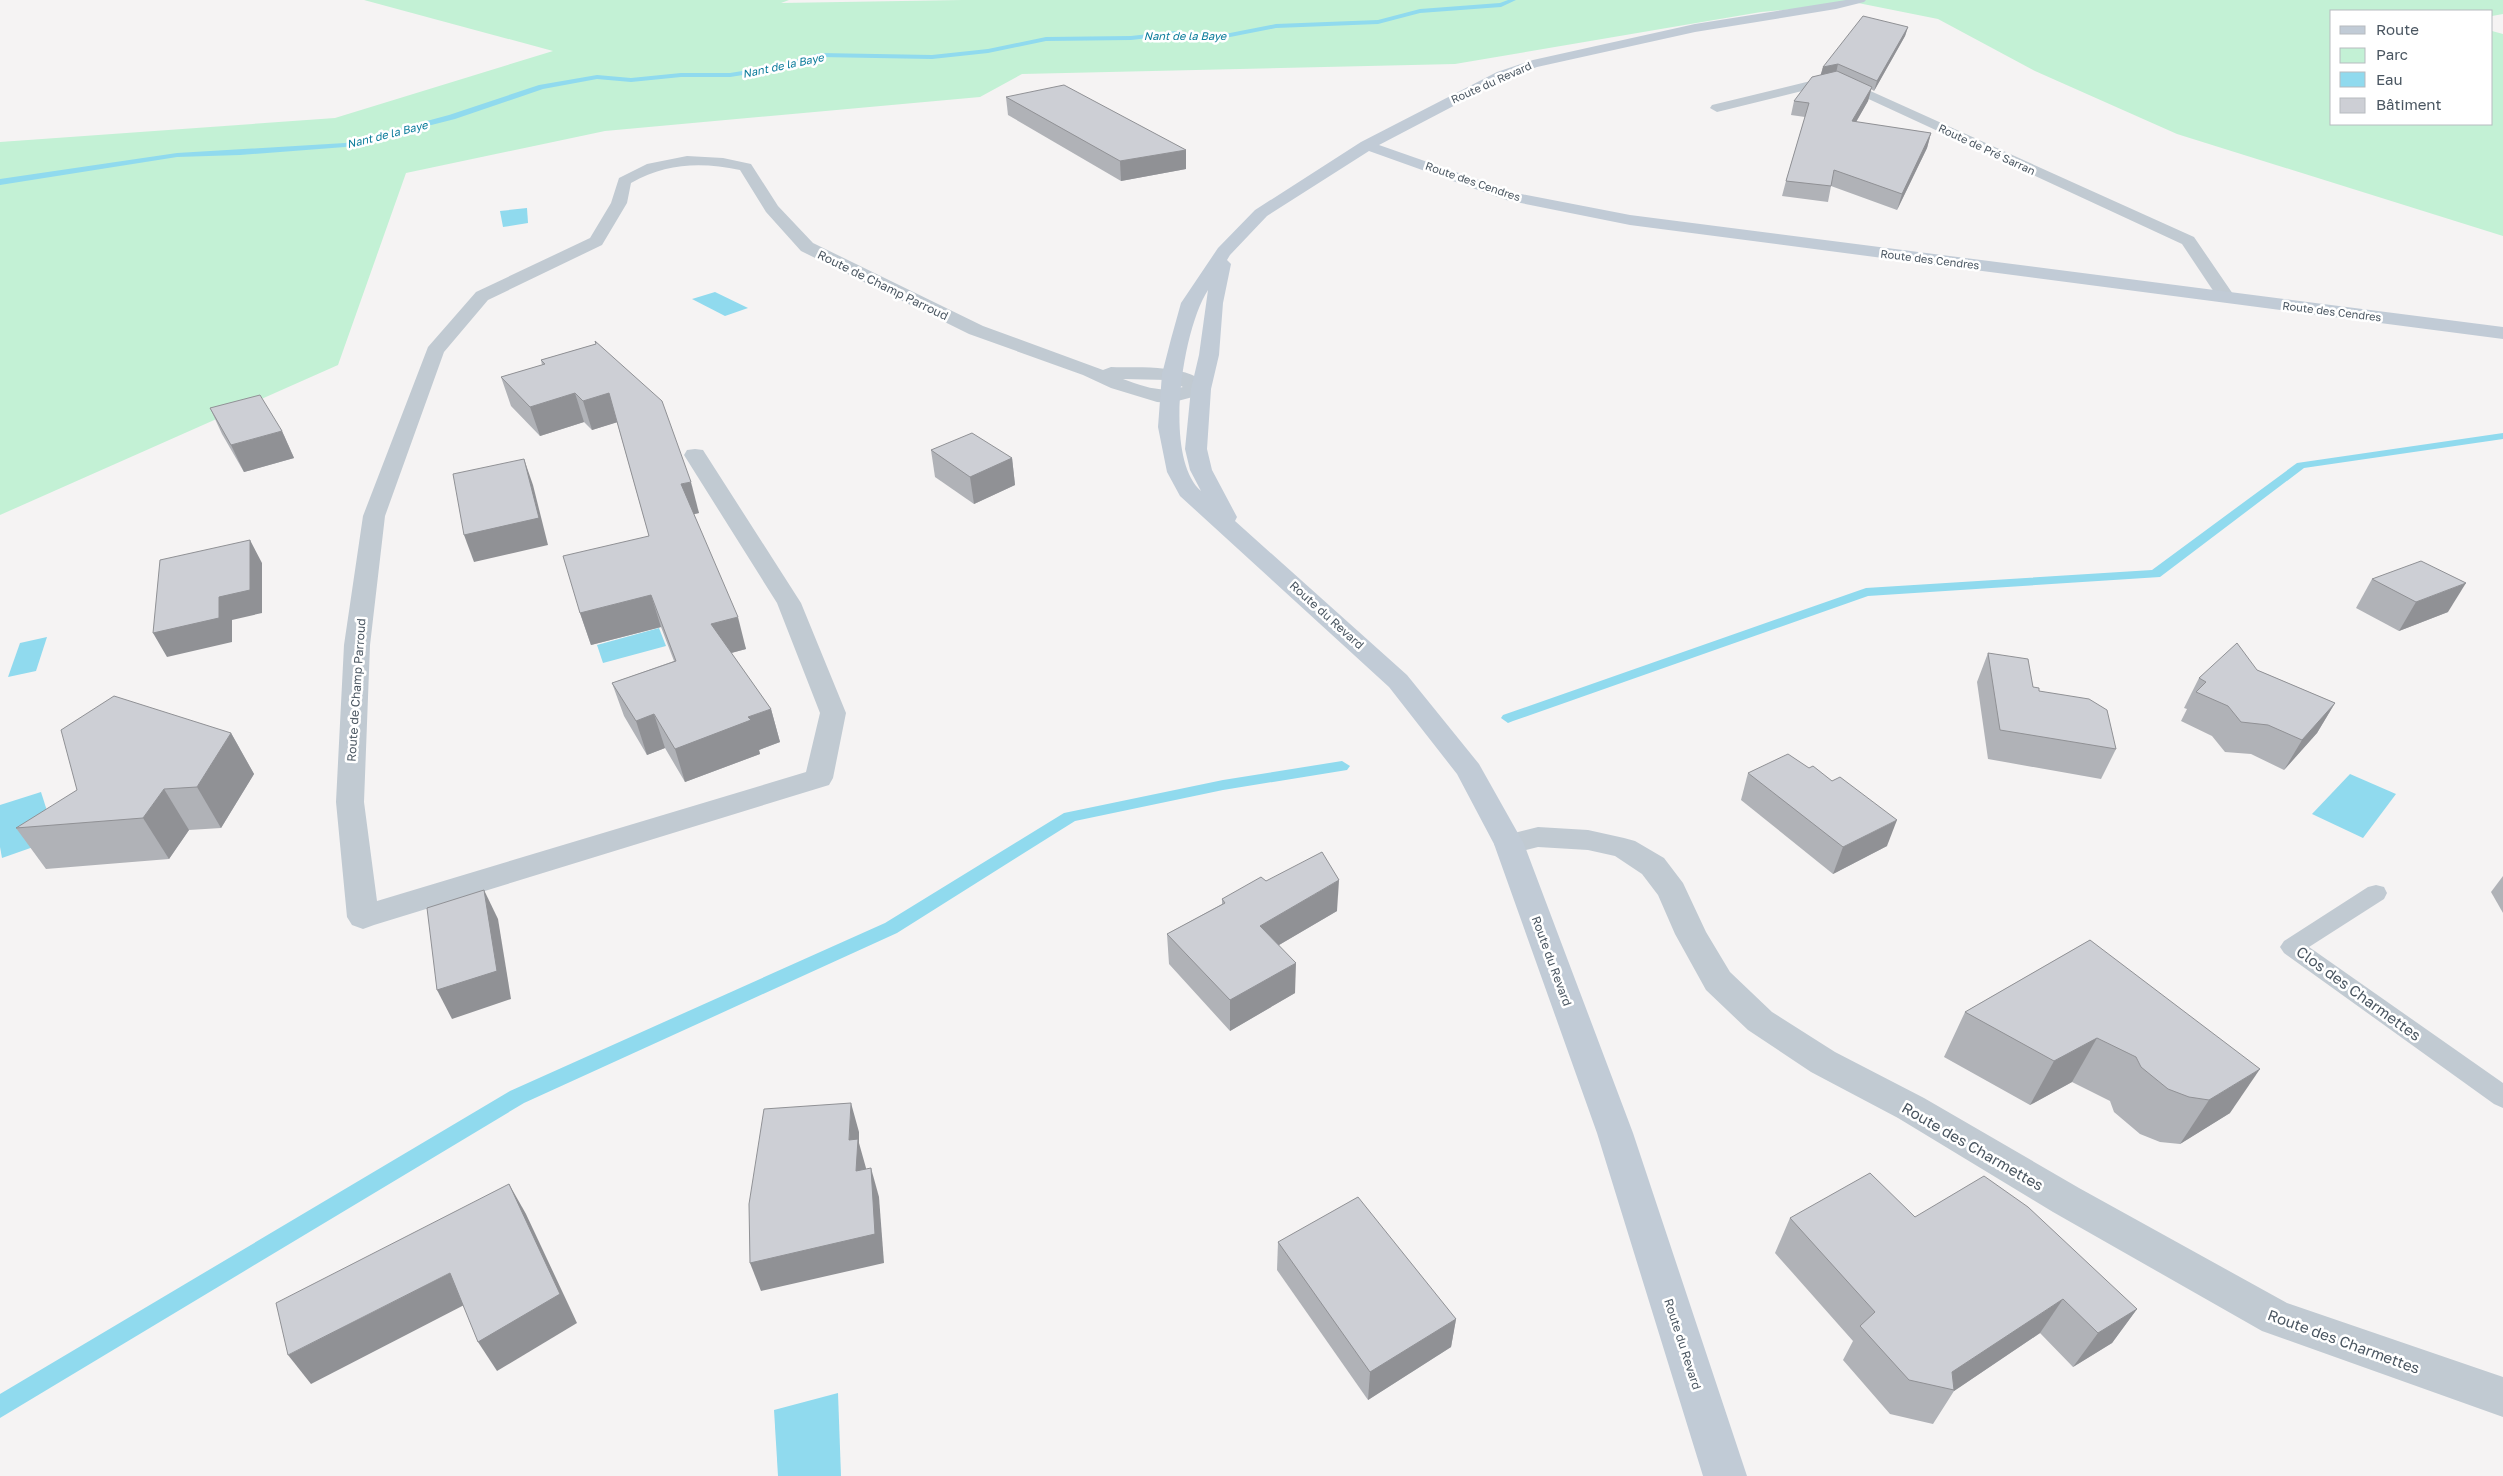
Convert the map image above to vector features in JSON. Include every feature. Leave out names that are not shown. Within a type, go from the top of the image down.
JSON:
[{"type":"main road","name":"Route du Revard","points":[[1725,1476],[1615,1133],[1509,844],[1469,771],[1434,724],[1398,681],[1344,630],[1188,491],[1178,472],[1168,427],[1172,374],[1190,303],[1224,252],[1261,213],[1366,146],[1502,75],[1533,64],[1695,28],[1817,10],[1860,0]]},
{"type":"main road","name":"Route des Cendres","points":[[1366,146],[1512,197],[1630,220],[2503,334]]},
{"type":"main road","name":"Route du Revard","points":[[1224,252],[1214,303],[1209,355],[1201,389],[1196,449],[1201,470],[1235,533]]},
{"type":"street","name":"Route de Pré Sarran","points":[[1717,108],[1835,80],[2188,241],[2226,297]]},
{"type":"street","name":"Route de Champ Parroud","points":[[694,455],[789,603],[833,713],[819,778],[363,917],[350,802],[357,645],[374,516],[435,350],[482,296],[596,241],[619,203],[624,181],[653,166],[686,161],[721,161],[746,167],[772,209],[806,247],[976,330],[1090,371],[1118,384],[1157,396],[1170,397],[1201,389]]},
{"type":"street","name":"Route de Champ Parroud","points":[[1090,371],[1172,374],[1201,389]]},
{"type":"street","name":"Route des Charmettes","points":[[1509,844],[1538,837],[1588,840],[1624,848],[1653,866],[1672,891],[1691,934],[1718,981],[1760,1020],[1823,1062],[1911,1108],[2066,1200],[2276,1318],[2503,1396]]},
{"type":"lane","name":"Clos des Charmettes","points":[[2376,893],[2292,947],[2503,1097]]},
{"type":"green space","points":[[364,0],[789,0],[781,3],[962,0],[2503,0],[2503,14],[2493,16],[2493,10],[2330,10],[2330,125],[2493,125],[2493,31],[2503,34],[2503,236],[2177,134],[2035,71],[1938,19],[1858,3],[1761,12],[1455,64],[1022,74],[980,97],[605,131],[406,173],[338,365],[0,515],[0,142],[335,118],[553,51]]},
{"type":"water","points":[[527,208],[528,223],[503,227],[500,211]]},
{"type":"water","points":[[715,292],[748,308],[725,316],[692,299]]},
{"type":"water","points":[[659,628],[666,646],[603,663],[597,645]]},
{"type":"water","points":[[47,637],[36,671],[8,677],[20,643]]},
{"type":"water","points":[[2350,774],[2396,794],[2363,838],[2312,814]]},
{"type":"water","points":[[41,792],[56,839],[2,858],[0,847],[0,805]]},
{"type":"water","points":[[838,1393],[841,1476],[778,1476],[774,1410]]},
{"type":"building","points":[[1863,16],[1908,27],[1877,81],[1838,64],[1823,67]]},
{"type":"building","points":[[1837,71],[1872,87],[1852,121],[1931,133],[1902,194],[1834,170],[1831,186],[1786,181],[1809,103],[1794,101],[1812,77]]},
{"type":"building","points":[[1064,85],[1186,150],[1120,161],[1006,97]]},
{"type":"building","points":[[595,341],[662,401],[691,482],[681,484],[738,617],[711,624],[771,709],[748,717],[751,720],[675,749],[654,714],[636,721],[612,683],[676,661],[651,595],[580,613],[563,556],[649,536],[609,393],[583,401],[575,393],[530,407],[501,377],[545,364],[541,360],[596,344]]},
{"type":"building","points":[[260,395],[282,431],[231,445],[210,408]]},
{"type":"building","points":[[972,433],[1012,458],[970,477],[931,450]]},
{"type":"building","points":[[524,459],[539,518],[464,535],[453,474]]},
{"type":"building","points":[[250,540],[250,590],[219,597],[219,618],[153,633],[160,560]]},
{"type":"building","points":[[2421,561],[2466,583],[2416,602],[2372,579]]},
{"type":"building","points":[[2237,643],[2257,670],[2335,703],[2302,740],[2268,725],[2241,722],[2228,706],[2196,692],[2206,682],[2199,678]]},
{"type":"building","points":[[1988,653],[2028,659],[2033,687],[2039,688],[2039,691],[2089,699],[2107,710],[2116,749],[2000,730]]},
{"type":"building","points":[[114,696],[231,733],[197,787],[164,789],[143,818],[16,828],[77,790],[61,730]]},
{"type":"building","points":[[1788,754],[1809,768],[1813,766],[1832,781],[1840,777],[1897,820],[1843,847],[1748,773]]},
{"type":"building","points":[[1322,852],[1339,880],[1260,926],[1296,963],[1230,1000],[1167,934],[1225,903],[1222,899],[1261,877],[1266,881]]},
{"type":"building","points":[[484,890],[497,971],[437,990],[427,908]]},
{"type":"building","points":[[2090,940],[2260,1069],[2209,1100],[2189,1097],[2168,1089],[2141,1067],[2136,1057],[2097,1038],[2054,1061],[1965,1012]]},
{"type":"building","points":[[851,1103],[849,1140],[858,1139],[856,1171],[871,1168],[875,1234],[750,1263],[749,1204],[764,1109]]},
{"type":"building","points":[[1870,1173],[1915,1217],[1984,1176],[2028,1207],[2137,1309],[2098,1333],[2063,1299],[1952,1372],[1954,1390],[1909,1380],[1860,1326],[1875,1312],[1790,1218]]},
{"type":"building","points":[[509,1184],[560,1294],[478,1342],[450,1273],[288,1355],[276,1303]]},
{"type":"building","points":[[1358,1197],[1456,1319],[1370,1372],[1278,1242]]},
{"type":"waterway","name":"Nant de la Baye","points":[[0,182],[177,155],[240,153],[345,145],[452,117],[542,87],[597,77],[631,80],[681,75],[730,75],[775,68],[820,55],[932,57],[988,51],[1046,39],[1131,38],[1176,33],[1184,36],[1230,35],[1276,26],[1378,22],[1420,11],[1501,5],[1513,0]]},
{"type":"waterway","points":[[1508,718],[1866,592],[2155,574],[2301,465],[2503,436]]},
{"type":"waterway","points":[[0,1407],[517,1097],[891,928],[1070,817],[1223,785],[1342,766]]}]
